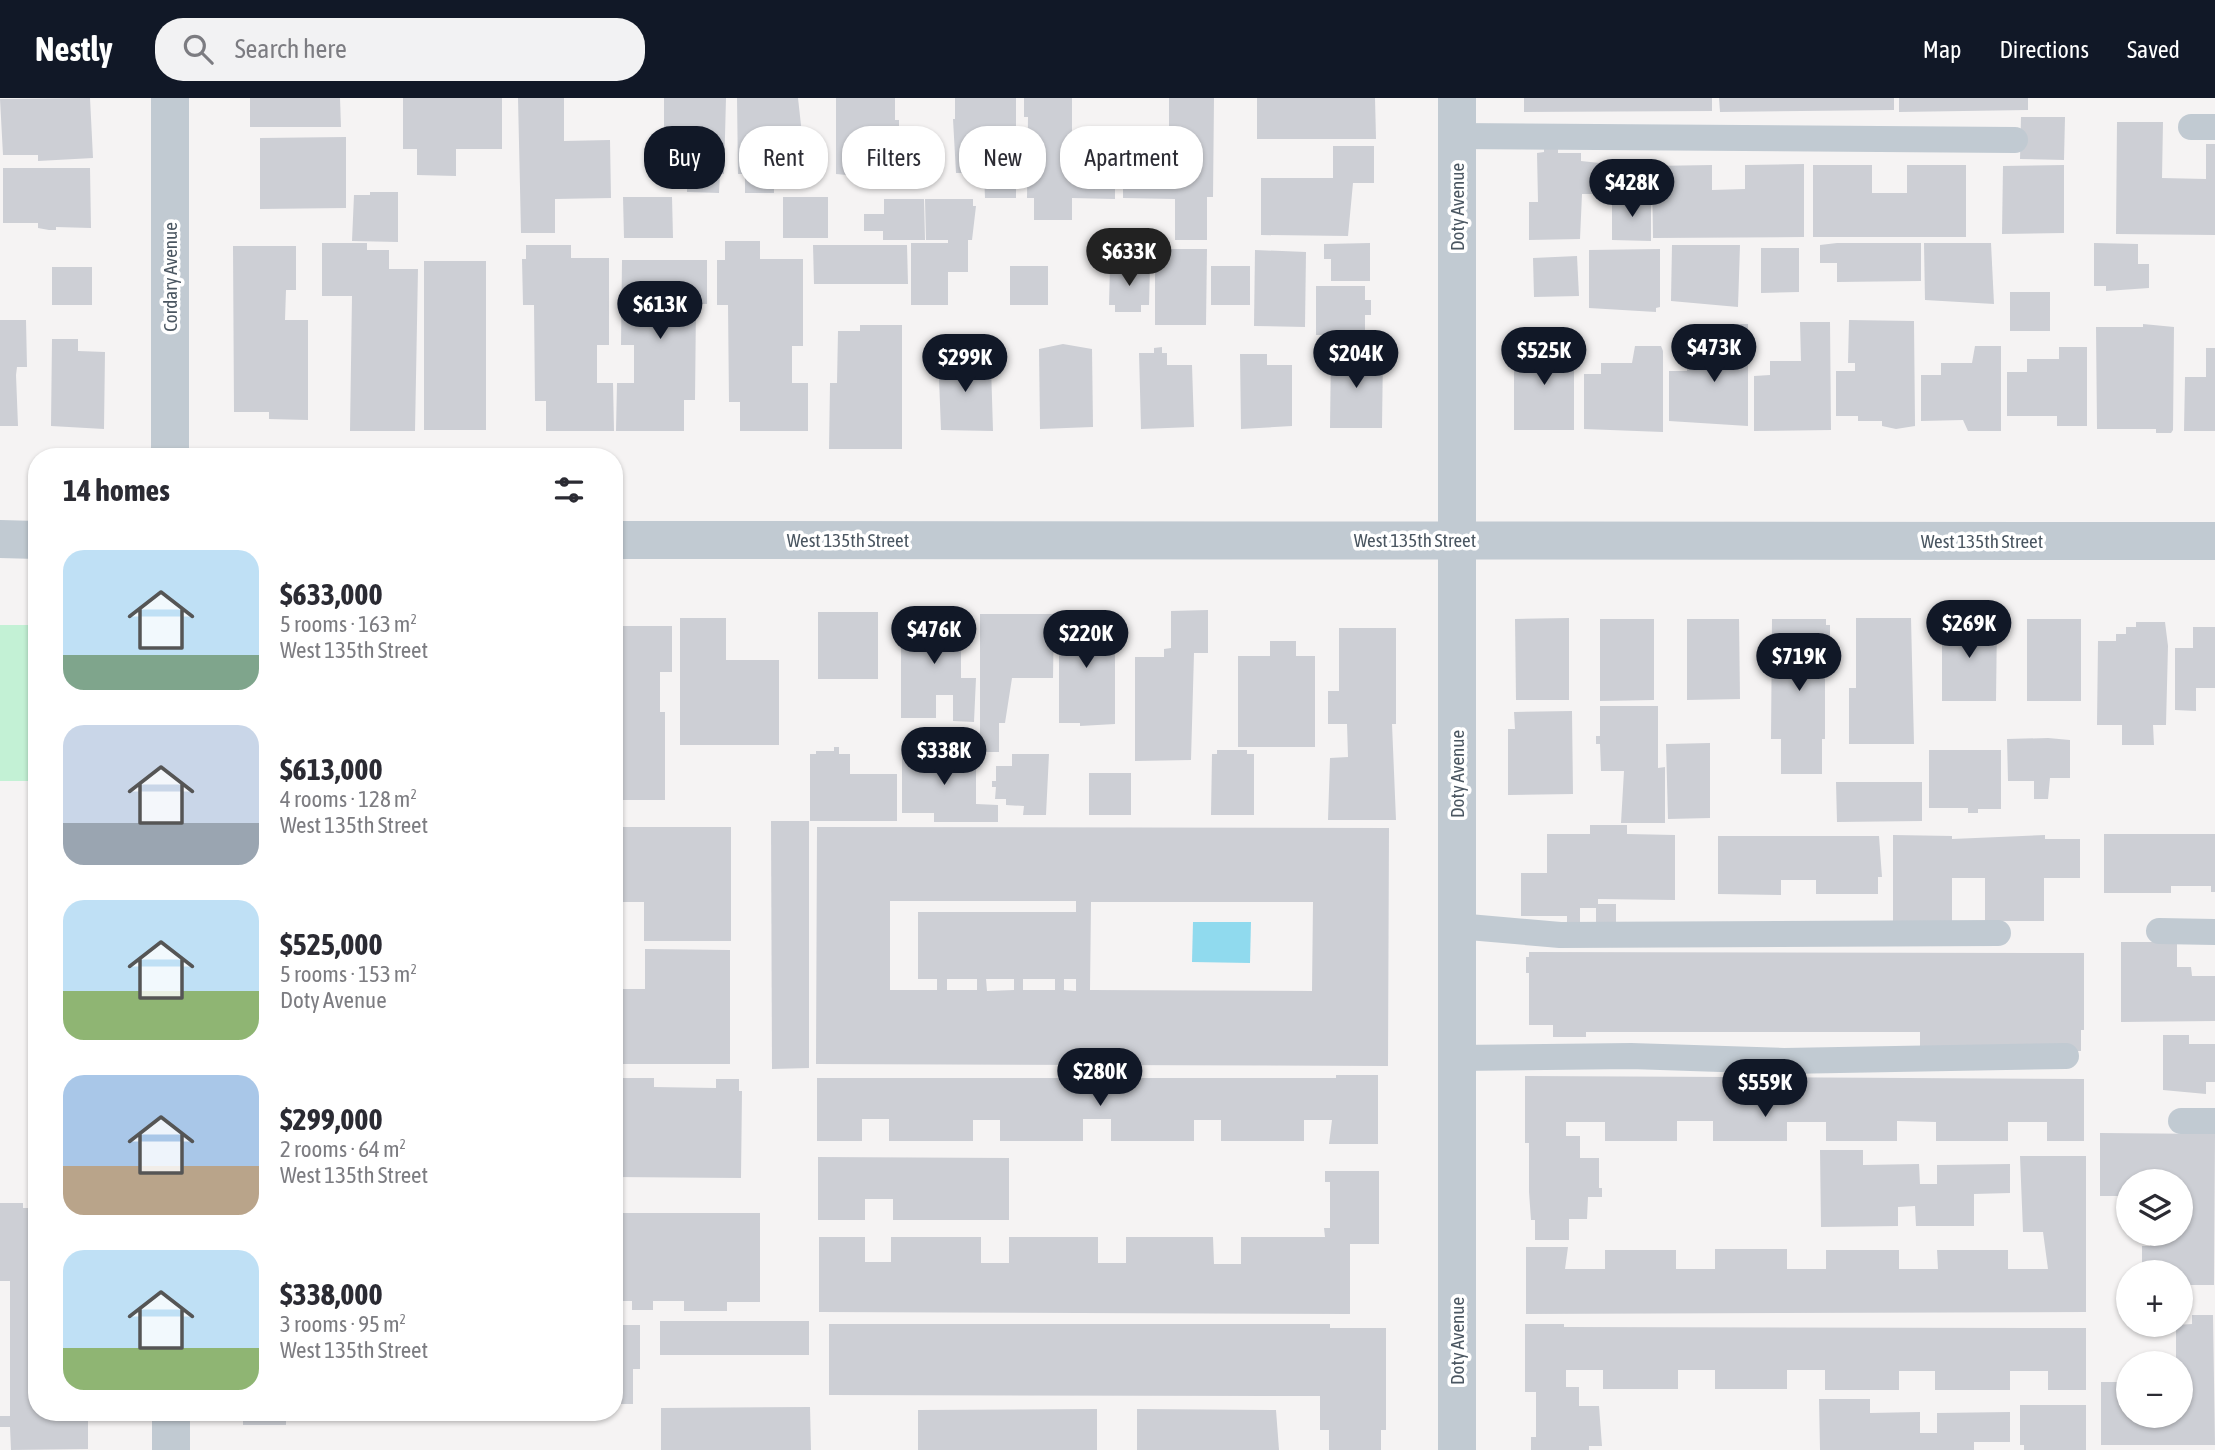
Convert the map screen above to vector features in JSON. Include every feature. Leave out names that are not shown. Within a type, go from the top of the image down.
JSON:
[{"type":"street","name":"Cordary Avenue","points":[[170,98],[170,448]]},
{"type":"street","name":"Doty Avenue","points":[[1457,98],[1457,1450]]},
{"type":"street","points":[[0,539],[28,540]]},
{"type":"street","name":"West 135th Street","points":[[623,540],[2215,541]]},
{"type":"street","points":[[171,1421],[171,1450]]},
{"type":"lane","points":[[1457,136],[2015,140]]},
{"type":"lane","points":[[1457,926],[1560,935],[1998,933]]},
{"type":"lane","points":[[2159,931],[2215,932]]},
{"type":"lane","points":[[1457,1058],[1631,1056],[1784,1061],[2066,1056]]},
{"type":"lane","points":[[2180,1121],[2215,1121]]},
{"type":"green space","points":[[0,625],[28,625],[28,781],[0,781]]},
{"type":"water","points":[[1193,922],[1251,922],[1250,963],[1192,962]]},
{"type":"building","points":[[90,98],[93,158],[38,161],[38,155],[3,155],[0,99]]},
{"type":"building","points":[[250,98],[340,98],[341,127],[250,127]]},
{"type":"building","points":[[403,98],[502,98],[502,149],[456,149],[456,176],[417,175],[417,149],[403,149]]},
{"type":"building","points":[[518,98],[564,98],[564,141],[610,140],[611,198],[555,199],[555,233],[521,233]]},
{"type":"building","points":[[664,98],[726,98],[725,136],[725,126],[664,126]]},
{"type":"building","points":[[737,98],[798,98],[801,126],[739,126],[738,174]]},
{"type":"building","points":[[836,98],[895,98],[895,120],[899,120],[899,126],[842,126],[842,175],[836,174]]},
{"type":"building","points":[[955,98],[1016,98],[1016,126],[959,126],[959,173],[956,173]]},
{"type":"building","points":[[1024,98],[1072,98],[1072,126],[1060,126],[1060,189],[1115,189],[1115,199],[1072,198],[1072,220],[1034,220],[1034,198],[1027,198],[1027,189],[1046,189],[1046,126],[1028,126],[1028,117],[1024,117]]},
{"type":"building","points":[[1169,98],[1214,98],[1213,197],[1207,197],[1207,240],[1175,240],[1175,199],[1123,198],[1123,189],[1203,189],[1203,126],[1169,126]]},
{"type":"building","points":[[1257,98],[1375,98],[1376,139],[1257,139]]},
{"type":"building","points":[[1524,98],[1712,98],[1712,111],[1524,112]]},
{"type":"building","points":[[1719,98],[1894,98],[1894,110],[1720,112]]},
{"type":"building","points":[[1899,98],[2028,98],[2028,110],[1899,112]]},
{"type":"building","points":[[2021,117],[2065,117],[2064,160],[2020,159]]},
{"type":"building","points":[[2117,122],[2163,122],[2162,178],[2206,179],[2206,144],[2215,144],[2215,235],[2116,234]]},
{"type":"building","points":[[346,137],[346,208],[260,209],[260,138]]},
{"type":"building","points":[[1544,143],[1558,143],[1558,153],[1581,153],[1581,161],[1609,164],[1609,170],[1615,170],[1616,194],[1582,194],[1580,239],[1529,240],[1529,202],[1538,202],[1537,153],[1544,152]]},
{"type":"building","points":[[1333,146],[1374,146],[1374,183],[1353,183],[1348,236],[1261,235],[1261,178],[1333,178]]},
{"type":"building","points":[[1804,164],[1804,237],[1653,238],[1652,166],[1712,165],[1712,190],[1745,189],[1745,165]]},
{"type":"building","points":[[1813,165],[1872,165],[1872,193],[1907,193],[1907,165],[1966,165],[1966,237],[1813,237]]},
{"type":"building","points":[[2064,165],[2064,233],[2002,234],[2003,166]]},
{"type":"building","points":[[3,168],[90,168],[91,228],[56,227],[56,230],[49,230],[38,228],[38,223],[3,223]]},
{"type":"building","points":[[687,189],[719,189],[719,193],[687,192]]},
{"type":"building","points":[[745,189],[774,189],[774,193],[745,193]]},
{"type":"building","points":[[985,189],[1016,189],[1016,198],[985,198]]},
{"type":"building","points":[[370,192],[398,192],[398,242],[352,241],[354,195],[370,195]]},
{"type":"building","points":[[623,197],[672,197],[673,238],[624,238]]},
{"type":"building","points":[[783,197],[828,197],[828,238],[783,238]]},
{"type":"building","points":[[1612,198],[1651,198],[1651,241],[1612,240]]},
{"type":"building","points":[[884,199],[924,199],[925,240],[883,240],[883,231],[864,231],[864,214],[884,214]]},
{"type":"building","points":[[925,199],[973,199],[973,206],[976,206],[972,240],[968,240],[968,272],[948,272],[948,305],[911,305],[911,243],[948,243],[948,240],[926,240]]},
{"type":"building","points":[[725,241],[760,241],[760,259],[803,259],[803,346],[792,346],[792,383],[808,383],[808,431],[740,431],[740,402],[729,402],[728,305],[717,305],[717,260],[725,260]]},
{"type":"building","points":[[322,243],[367,243],[367,250],[389,250],[389,269],[418,269],[415,431],[350,431],[352,296],[322,296]]},
{"type":"building","points":[[1370,243],[1370,281],[1331,281],[1331,259],[1324,259],[1324,244]]},
{"type":"building","points":[[1921,243],[1921,281],[1837,282],[1837,263],[1820,263],[1820,245]]},
{"type":"building","points":[[1924,243],[1991,243],[1994,304],[1925,300]]},
{"type":"building","points":[[2094,243],[2138,244],[2138,264],[2149,264],[2149,288],[2106,291],[2106,286],[2094,286]]},
{"type":"building","points":[[526,245],[571,245],[571,258],[609,258],[609,345],[597,345],[597,383],[613,383],[614,431],[546,431],[546,401],[535,401],[534,305],[523,305],[522,259],[526,259]]},
{"type":"building","points":[[813,245],[907,245],[908,284],[814,284]]},
{"type":"building","points":[[1672,245],[1740,245],[1738,307],[1671,301]]},
{"type":"building","points":[[233,246],[296,246],[296,290],[286,290],[285,320],[308,320],[308,420],[269,419],[269,412],[234,412]]},
{"type":"building","points":[[1761,248],[1799,248],[1799,292],[1761,293]]},
{"type":"building","points":[[1155,249],[1207,249],[1206,325],[1155,325]]},
{"type":"building","points":[[1660,249],[1660,307],[1656,308],[1656,312],[1589,308],[1589,250]]},
{"type":"building","points":[[1255,250],[1306,252],[1305,327],[1254,326]]},
{"type":"building","points":[[1577,256],[1579,296],[1534,297],[1533,258]]},
{"type":"building","points":[[622,260],[707,260],[707,304],[696,304],[695,400],[684,400],[684,431],[616,431],[617,383],[634,383],[634,345],[621,345]]},
{"type":"building","points":[[424,261],[486,261],[486,430],[424,430]]},
{"type":"building","points":[[1010,266],[1048,266],[1048,305],[1010,305]]},
{"type":"building","points":[[1110,266],[1150,266],[1149,305],[1141,305],[1141,312],[1115,312],[1115,305],[1109,305]]},
{"type":"building","points":[[1211,266],[1250,266],[1250,305],[1211,305]]},
{"type":"building","points":[[52,267],[92,267],[92,305],[52,305]]},
{"type":"building","points":[[1316,286],[1365,286],[1365,300],[1371,300],[1371,315],[1365,315],[1365,334],[1316,335]]},
{"type":"building","points":[[2010,292],[2050,292],[2050,331],[2010,331]]},
{"type":"building","points":[[0,320],[26,320],[27,367],[17,367],[16,375],[18,426],[0,426]]},
{"type":"building","points":[[1849,320],[1914,321],[1915,426],[1896,429],[1882,426],[1882,421],[1858,421],[1858,416],[1836,416],[1836,371],[1855,371],[1855,363],[1848,363]]},
{"type":"building","points":[[1800,322],[1830,322],[1831,430],[1754,431],[1754,376],[1770,375],[1770,361],[1801,361]]},
{"type":"building","points":[[1721,324],[1748,324],[1748,426],[1669,421],[1669,371],[1687,371],[1687,359],[1718,359]]},
{"type":"building","points":[[2143,324],[2174,327],[2173,430],[2171,433],[2156,433],[2156,429],[2097,429],[2096,327],[2143,327]]},
{"type":"building","points":[[860,325],[902,325],[902,449],[829,449],[830,383],[837,383],[838,331],[860,331]]},
{"type":"building","points":[[52,339],[78,339],[78,351],[105,352],[104,429],[51,426]]},
{"type":"building","points":[[1063,344],[1092,349],[1093,427],[1040,429],[1039,349]]},
{"type":"building","points":[[1514,344],[1574,344],[1574,430],[1514,430]]},
{"type":"building","points":[[1635,346],[1661,346],[1663,351],[1663,432],[1584,429],[1584,374],[1601,374],[1601,363],[1632,363]]},
{"type":"building","points":[[1975,346],[2001,346],[2001,431],[1968,431],[1963,420],[1921,421],[1921,375],[1941,375],[1941,363],[1972,363]]},
{"type":"building","points":[[1162,347],[1162,353],[1167,353],[1167,365],[1192,365],[1194,427],[1141,429],[1139,353],[1154,353],[1154,348]]},
{"type":"building","points":[[2059,347],[2087,347],[2087,426],[2057,426],[2057,416],[2007,416],[2007,372],[2027,372],[2027,359],[2059,359]]},
{"type":"building","points":[[2206,348],[2215,348],[2215,431],[2184,431],[2185,377],[2206,377]]},
{"type":"building","points":[[1331,351],[1383,352],[1382,428],[1330,428]]},
{"type":"building","points":[[966,352],[966,366],[991,366],[993,431],[941,430],[938,353]]},
{"type":"building","points":[[1240,354],[1267,354],[1267,365],[1292,365],[1292,426],[1241,429]]},
{"type":"building","points":[[1208,610],[1208,653],[1194,653],[1191,760],[1135,761],[1135,657],[1164,657],[1164,649],[1171,648],[1171,611]]},
{"type":"building","points":[[818,612],[878,612],[878,679],[818,679]]},
{"type":"building","points":[[901,612],[961,612],[961,678],[976,678],[974,722],[953,721],[953,695],[936,695],[936,718],[901,718]]},
{"type":"building","points":[[980,614],[1054,614],[1053,678],[1012,678],[1005,723],[999,723],[999,752],[980,752]]},
{"type":"building","points":[[1058,614],[1084,614],[1084,620],[1115,620],[1115,724],[1080,726],[1080,723],[1059,723],[1059,649],[1056,649]]},
{"type":"building","points":[[680,618],[726,618],[726,660],[779,660],[779,745],[680,745]]},
{"type":"building","points":[[1569,618],[1569,700],[1516,700],[1515,619]]},
{"type":"building","points":[[1856,618],[1911,618],[1914,744],[1849,744],[1849,688],[1856,688]]},
{"type":"building","points":[[1600,619],[1654,619],[1654,700],[1600,701]]},
{"type":"building","points":[[1687,619],[1739,619],[1740,699],[1687,700]]},
{"type":"building","points":[[1772,619],[1826,619],[1826,625],[1830,625],[1830,638],[1825,638],[1825,739],[1822,739],[1822,774],[1781,774],[1781,739],[1771,739]]},
{"type":"building","points":[[1942,619],[1997,620],[1996,701],[1942,701]]},
{"type":"building","points":[[2027,619],[2081,619],[2081,701],[2027,701]]},
{"type":"building","points":[[2136,622],[2165,622],[2168,646],[2166,725],[2153,725],[2154,745],[2122,745],[2122,725],[2097,725],[2098,641],[2116,641],[2116,634],[2126,634],[2126,627],[2136,627]]},
{"type":"building","points":[[623,626],[672,626],[672,672],[660,672],[660,712],[665,712],[665,800],[623,800]]},
{"type":"building","points":[[2193,627],[2215,627],[2215,688],[2196,688],[2196,711],[2175,710],[2175,648],[2193,648]]},
{"type":"building","points":[[1339,628],[1396,628],[1396,724],[1392,724],[1396,820],[1328,820],[1330,758],[1348,757],[1347,724],[1328,724],[1328,691],[1339,691]]},
{"type":"building","points":[[1270,641],[1296,641],[1296,656],[1315,656],[1315,747],[1238,747],[1238,656],[1270,656]]},
{"type":"building","points":[[1600,706],[1658,706],[1658,768],[1665,767],[1665,823],[1621,823],[1624,771],[1601,771],[1600,744],[1596,744],[1596,736],[1600,736]]},
{"type":"building","points":[[1572,711],[1573,794],[1508,795],[1508,729],[1515,729],[1514,712]]},
{"type":"building","points":[[2007,739],[2070,740],[2070,778],[2050,778],[2048,799],[2034,799],[2034,781],[2008,781]]},
{"type":"building","points":[[1710,743],[1710,818],[1668,819],[1666,744]]},
{"type":"building","points":[[834,747],[839,747],[839,754],[850,754],[850,774],[897,774],[897,821],[810,821],[810,754],[816,754],[816,751],[834,751]]},
{"type":"building","points":[[1217,750],[1247,750],[1247,754],[1254,754],[1254,815],[1211,815],[1212,754],[1217,754]]},
{"type":"building","points":[[1929,750],[2001,750],[2001,809],[1978,809],[1978,813],[1968,813],[1968,808],[1929,808]]},
{"type":"building","points":[[902,752],[976,752],[976,804],[998,805],[998,822],[934,822],[934,813],[902,813]]},
{"type":"building","points":[[1012,754],[1049,754],[1046,815],[1023,815],[1024,806],[1006,805],[1006,799],[995,799],[996,787],[992,787],[992,781],[996,781],[996,766],[1012,766]]},
{"type":"building","points":[[1089,773],[1131,773],[1131,815],[1089,815]]},
{"type":"building","points":[[1836,782],[1922,782],[1922,821],[1837,822]]},
{"type":"building","points":[[771,821],[809,821],[809,1068],[772,1069]]},
{"type":"building","points":[[1590,825],[1627,825],[1627,834],[1675,835],[1675,900],[1598,899],[1598,904],[1616,904],[1616,923],[1596,923],[1596,908],[1580,908],[1580,923],[1567,923],[1567,916],[1521,916],[1521,873],[1547,873],[1547,834],[1590,834]]},
{"type":"building","points":[[623,827],[731,827],[731,941],[644,941],[644,902],[623,902]]},
{"type":"building","points":[[817,827],[1389,828],[1388,1066],[816,1064]],"holes":[[[890,901],[1076,901],[1076,912],[918,912],[918,979],[937,979],[937,990],[890,990]],[[1091,902],[1313,902],[1312,991],[1090,990]],[[947,979],[977,979],[977,990],[947,990]],[[986,979],[1014,979],[1014,990],[987,991]],[[1023,979],[1055,979],[1055,990],[1023,990]],[[1064,979],[1076,979],[1076,991],[1064,990]]]},
{"type":"building","points":[[2104,834],[2215,834],[2215,892],[2211,892],[2211,886],[2171,886],[2171,893],[2104,893]]},
{"type":"building","points":[[1893,835],[1952,836],[1952,839],[2045,835],[2045,839],[2080,839],[2080,878],[2044,878],[2044,921],[1985,921],[1985,878],[1952,878],[1952,921],[1893,921]]},
{"type":"building","points":[[1718,836],[1879,836],[1882,877],[1878,877],[1878,894],[1816,894],[1816,880],[1781,880],[1781,895],[1718,894]]},
{"type":"building","points":[[2121,942],[2177,942],[2177,967],[2191,967],[2192,976],[2215,976],[2215,1021],[2121,1022]]},
{"type":"building","points":[[645,949],[730,950],[730,1064],[623,1064],[623,989],[645,989]]},
{"type":"building","points":[[1529,952],[2084,953],[2084,1030],[2081,1030],[2081,1051],[1920,1051],[1920,1032],[1586,1032],[1586,1037],[1553,1037],[1553,1025],[1529,1025],[1529,973],[1526,973],[1526,957],[1529,957]]},
{"type":"building","points":[[2163,1035],[2189,1035],[2189,1044],[2215,1044],[2215,1082],[2206,1082],[2206,1094],[2163,1090]]},
{"type":"building","points":[[1336,1075],[1378,1075],[1378,1144],[1329,1144],[1332,1120],[1304,1120],[1304,1141],[1221,1141],[1221,1120],[1194,1120],[1194,1141],[1111,1141],[1111,1119],[1083,1119],[1083,1141],[1000,1141],[1000,1120],[973,1120],[973,1141],[889,1141],[889,1119],[862,1119],[862,1141],[817,1141],[817,1078],[1336,1078]]},
{"type":"building","points":[[1525,1076],[2084,1079],[2084,1141],[2047,1141],[2047,1122],[2008,1122],[2008,1141],[1936,1141],[1936,1122],[1897,1121],[1897,1141],[1826,1141],[1826,1122],[1787,1122],[1787,1141],[1713,1141],[1713,1121],[1677,1121],[1677,1141],[1605,1141],[1605,1122],[1566,1122],[1566,1136],[1580,1136],[1580,1158],[1599,1158],[1599,1188],[1602,1188],[1602,1197],[1588,1197],[1587,1219],[1569,1219],[1569,1240],[1535,1240],[1535,1220],[1531,1220],[1529,1192],[1529,1143],[1525,1143]]},
{"type":"building","points":[[623,1078],[654,1078],[654,1087],[716,1088],[716,1079],[739,1079],[739,1091],[742,1091],[741,1178],[623,1177]]},
{"type":"building","points":[[2100,1133],[2215,1134],[2214,1285],[2193,1285],[2193,1260],[2142,1260],[2142,1246],[2193,1246],[2193,1169],[2116,1169],[2116,1196],[2100,1196]]},
{"type":"building","points":[[1820,1150],[1863,1150],[1863,1165],[1919,1164],[1920,1184],[1937,1184],[1937,1165],[2010,1164],[2010,1193],[1974,1194],[1974,1226],[1916,1226],[1915,1206],[1898,1207],[1898,1226],[1821,1227]]},
{"type":"building","points":[[2020,1156],[2086,1156],[2086,1312],[1526,1314],[1526,1247],[1568,1247],[1565,1269],[1605,1269],[1605,1250],[1676,1250],[1676,1269],[1715,1269],[1715,1249],[1787,1249],[1787,1269],[1826,1269],[1826,1250],[1899,1250],[1899,1269],[1938,1269],[1937,1250],[2008,1250],[2008,1269],[2048,1269],[2043,1232],[2023,1232]]},
{"type":"building","points":[[818,1157],[1009,1158],[1009,1220],[893,1220],[893,1199],[865,1199],[865,1220],[818,1220]]},
{"type":"building","points":[[1325,1171],[1379,1171],[1379,1244],[1350,1244],[1350,1314],[819,1312],[819,1237],[865,1237],[865,1262],[891,1262],[891,1237],[981,1237],[981,1263],[1009,1263],[1009,1237],[1098,1237],[1098,1263],[1126,1263],[1126,1237],[1213,1237],[1214,1264],[1241,1264],[1241,1237],[1325,1237],[1324,1228],[1330,1228],[1330,1182],[1325,1182]]},
{"type":"building","points":[[0,1203],[23,1203],[23,1208],[28,1208],[28,1421],[88,1421],[88,1449],[11,1450],[10,1427],[0,1427],[0,1416],[10,1416],[10,1281],[0,1281]]},
{"type":"building","points":[[623,1213],[760,1213],[760,1302],[727,1302],[727,1311],[684,1311],[684,1301],[653,1301],[653,1310],[632,1310],[632,1301],[623,1301]]},
{"type":"building","points":[[2193,1315],[2213,1315],[2215,1445],[2101,1445],[2101,1382],[2116,1382],[2116,1428],[2193,1428],[2193,1351],[2176,1351],[2176,1337],[2193,1337]]},
{"type":"building","points":[[660,1321],[809,1321],[809,1355],[660,1355]]},
{"type":"building","points":[[829,1324],[1330,1324],[1330,1328],[1386,1328],[1386,1430],[1381,1430],[1381,1450],[1329,1450],[1329,1430],[1320,1430],[1320,1396],[829,1395]]},
{"type":"building","points":[[1525,1324],[1564,1324],[1564,1327],[2086,1328],[2086,1390],[2048,1390],[2048,1371],[2010,1371],[2010,1390],[1935,1390],[1935,1371],[1899,1371],[1899,1390],[1825,1390],[1825,1370],[1787,1370],[1787,1389],[1715,1389],[1715,1370],[1678,1370],[1678,1389],[1603,1389],[1603,1370],[1566,1370],[1566,1387],[1579,1387],[1579,1406],[1599,1406],[1602,1446],[1589,1446],[1589,1450],[1531,1450],[1531,1437],[1536,1437],[1536,1392],[1525,1392]]},
{"type":"building","points":[[623,1325],[640,1325],[640,1369],[633,1369],[633,1404],[623,1404]]},
{"type":"building","points":[[1819,1399],[1870,1399],[1870,1413],[1920,1412],[1920,1433],[1937,1433],[1937,1413],[2010,1412],[2010,1442],[1974,1442],[1974,1450],[1820,1450]]},
{"type":"building","points":[[2020,1405],[2086,1405],[2086,1450],[2024,1450],[2024,1445],[2020,1445]]},
{"type":"building","points":[[810,1407],[811,1450],[661,1450],[661,1408]]},
{"type":"building","points":[[1097,1409],[1097,1450],[918,1450],[918,1410]]},
{"type":"building","points":[[1137,1409],[1276,1410],[1279,1450],[1137,1450]]},
{"type":"building","points":[[243,1421],[286,1421],[286,1425],[243,1425]]}]
